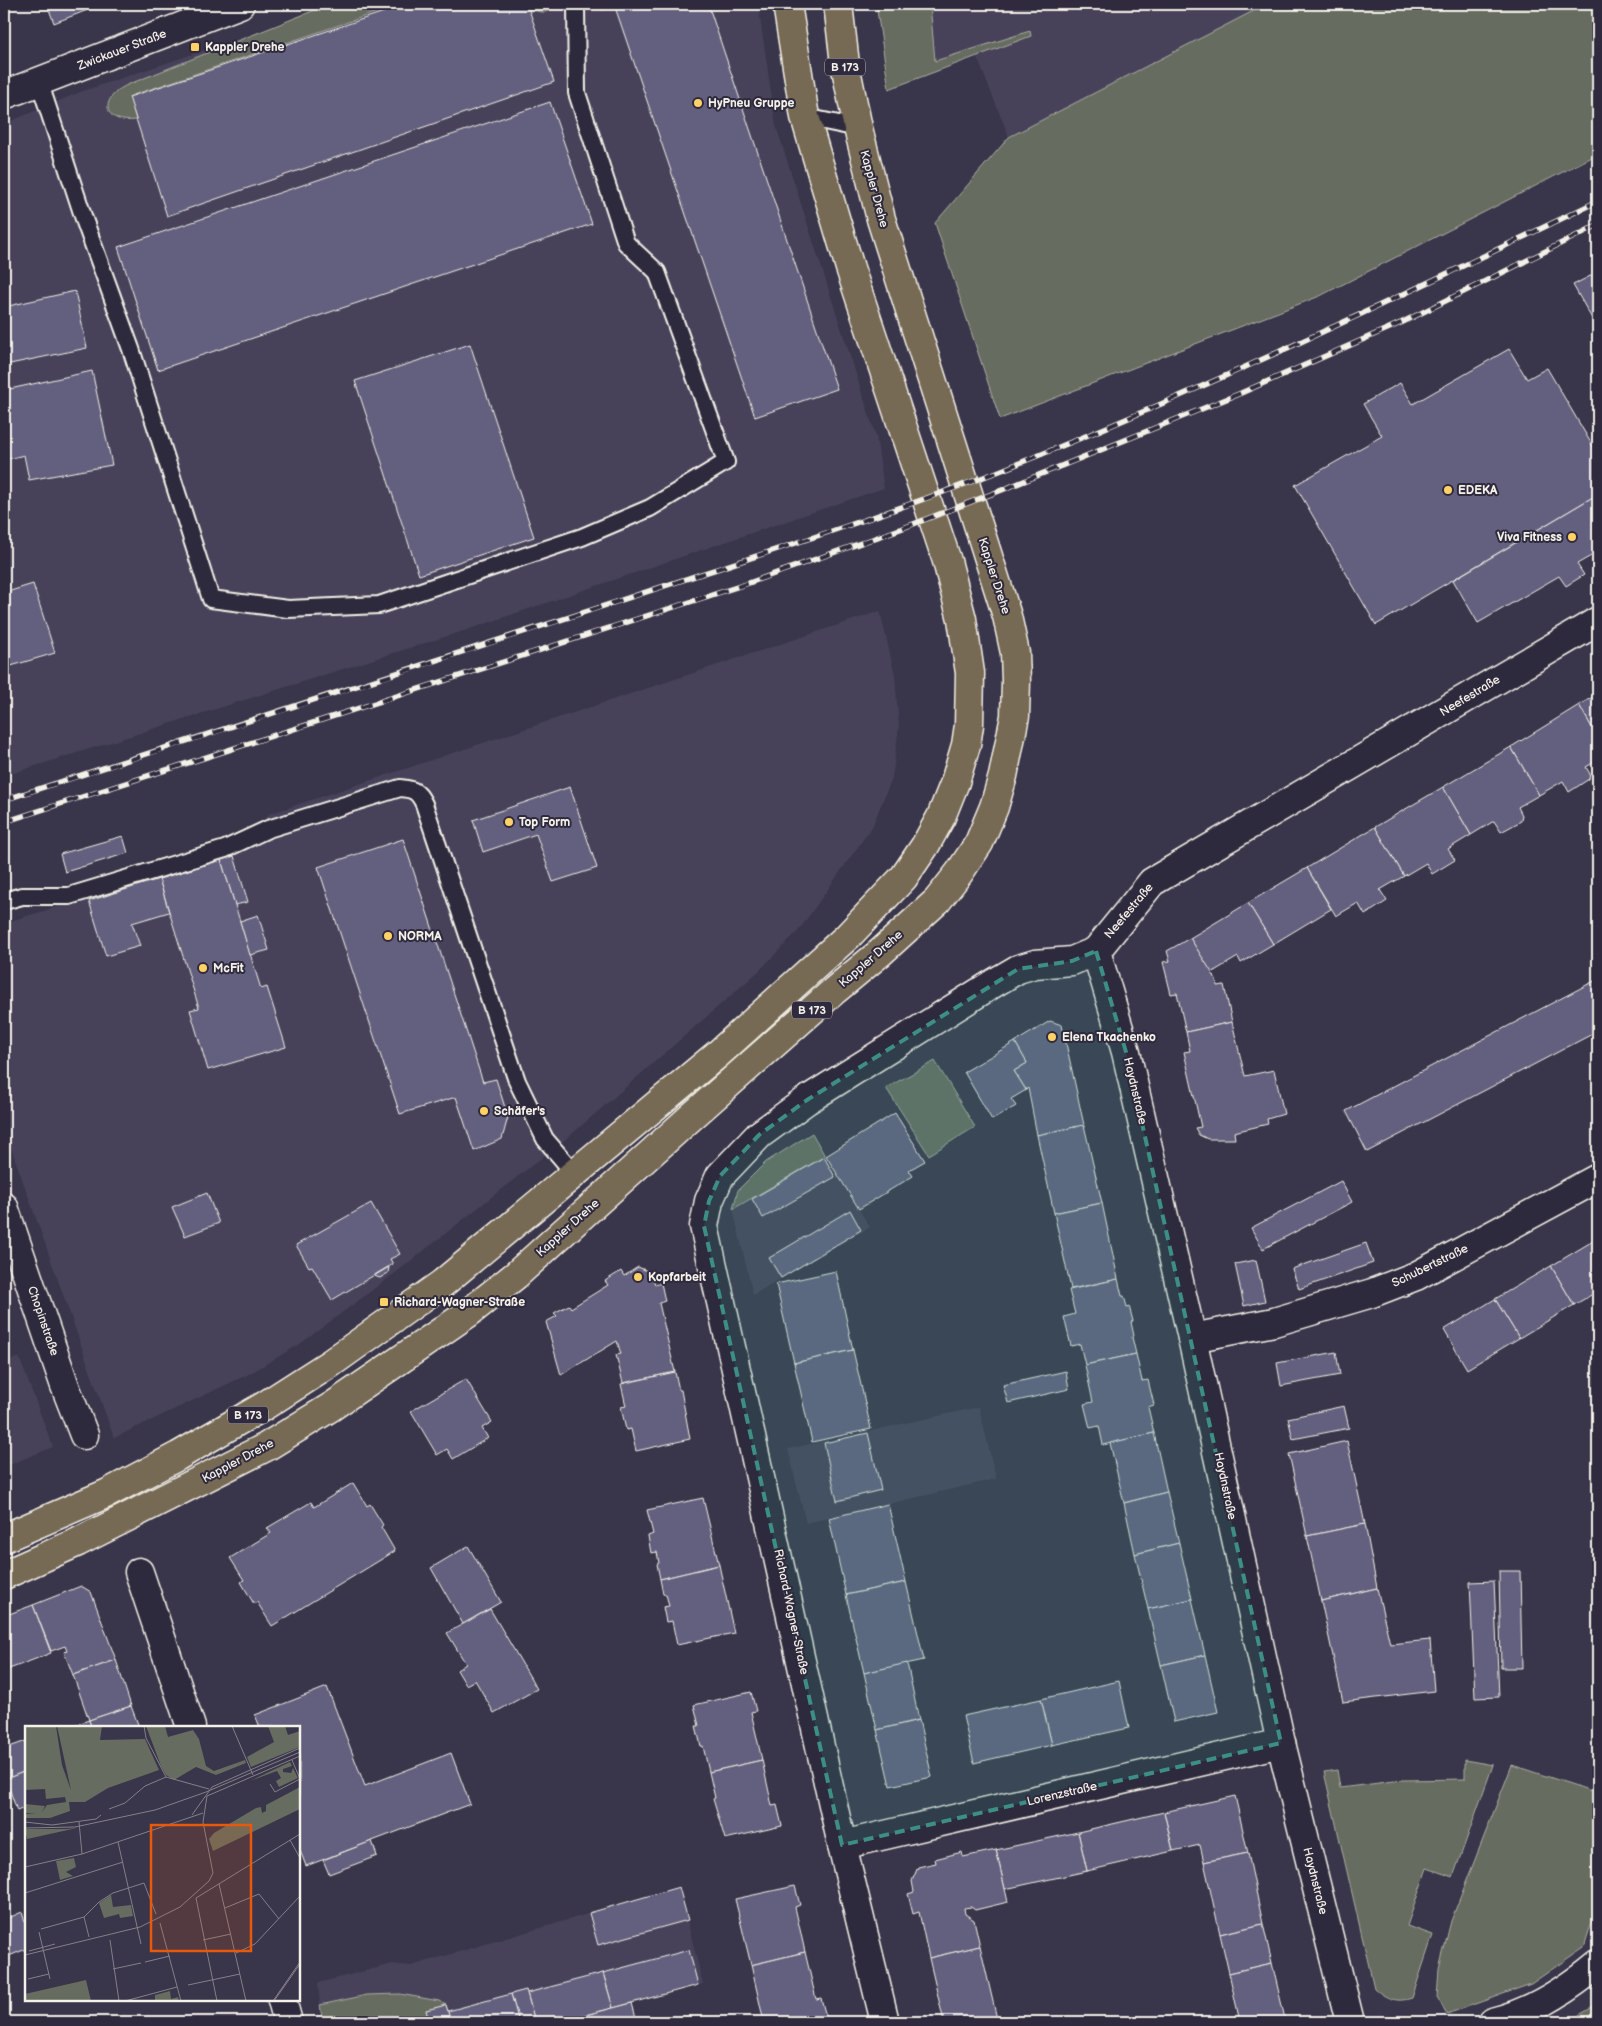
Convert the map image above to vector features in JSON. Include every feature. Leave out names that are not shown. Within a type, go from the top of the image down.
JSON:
[{"type":"main road","name":"B 173","points":[[4,1538],[108,1493],[264,1406],[332,1363],[443,1283],[719,1052],[848,936],[904,877],[925,846],[941,817],[955,782],[966,745],[969,725],[970,673],[962,619],[947,561],[850,268],[805,117],[787,4]]},
{"type":"main road","name":"Kappler Drehe","points":[[9,1573],[78,1542],[266,1447],[330,1407],[466,1314],[516,1275],[690,1118],[888,946],[937,901],[979,843],[994,807],[1008,755],[1015,716],[1015,653],[1007,616],[881,219],[858,128],[845,64],[838,4]]},
{"type":"street","name":"Zwickauer Straße","points":[[4,95],[240,4]]},
{"type":"street","name":"Neefestraße","points":[[709,1201],[720,1176],[759,1135],[807,1100],[1018,969],[1035,964],[1072,961],[1096,951],[1120,919],[1152,882],[1598,621]]},
{"type":"street","name":"Haydnstraße","points":[[1096,951],[1126,1052],[1192,1338],[1281,1743],[1350,2022]]},
{"type":"street","name":"Schubertstraße","points":[[1192,1338],[1274,1322],[1372,1293],[1416,1276],[1598,1178]]},
{"type":"street","name":"Richard-Wagner-Straße","points":[[709,1201],[704,1226],[842,1845],[885,2022]]},
{"type":"street","name":"Chopinstraße","points":[[4,1206],[65,1386],[84,1436]]},
{"type":"street","points":[[139,1572],[191,1726]]},
{"type":"street","name":"Lorenzstraße","points":[[842,1845],[1281,1743]]},
{"type":"street","points":[[1495,2022],[1538,2005],[1583,1977],[1598,1964]]},
{"type":"street","points":[[282,2001],[288,2022]]},
{"type":"lane","points":[[39,81],[84,222],[130,348],[211,599],[288,609],[379,606],[590,533],[650,508],[726,462],[657,272],[626,243],[577,93],[576,4]]},
{"type":"lane","points":[[805,117],[858,128]]},
{"type":"lane","points":[[4,902],[22,896],[69,896],[225,849],[268,830],[400,788],[413,789],[420,796],[424,804],[517,1081],[545,1139],[575,1174]]},
{"type":"highlighted area","points":[[1096,951],[1126,1052],[1281,1743],[842,1845],[704,1226],[709,1201],[720,1176],[759,1135],[807,1100],[1018,969],[1072,961]]},
{"type":"shaded area","points":[[342,4],[758,4],[776,126],[876,436],[884,488],[473,628],[4,776],[4,124],[80,92]]},
{"type":"shaded area","points":[[930,4],[1270,4],[1009,137],[974,50],[935,61]]},
{"type":"shaded area","points":[[880,611],[895,675],[899,727],[892,778],[872,827],[799,930],[759,971],[572,1134],[398,1271],[300,1344],[249,1374],[114,1438],[4,1128],[4,923],[238,852],[269,814]]},
{"type":"shaded area","points":[[825,1156],[870,1227],[753,1295],[733,1209]]},
{"type":"shaded area","points":[[19,1357],[53,1447],[4,1467],[4,1363]]},
{"type":"shaded area","points":[[979,1407],[996,1479],[806,1523],[788,1449]]},
{"type":"shaded area","points":[[679,1887],[703,1984],[557,2022],[451,2022],[446,2005],[439,2001],[400,1994],[367,1995],[320,2005],[318,1983],[392,1964],[411,1966]]},
{"type":"green space","points":[[330,4],[401,4],[130,96],[136,120],[117,118],[108,109],[108,103],[112,97],[127,85]]},
{"type":"green space","points":[[527,4],[556,4],[551,10],[544,12],[529,8]]},
{"type":"green space","points":[[876,4],[930,4],[935,61],[1030,31],[1031,36],[889,89]]},
{"type":"green space","points":[[1267,4],[1598,4],[1598,154],[1320,296],[1000,419],[935,223],[1009,137]]},
{"type":"green space","points":[[935,1061],[975,1127],[929,1155],[886,1088]]},
{"type":"green space","points":[[812,1133],[825,1156],[733,1209],[738,1190],[766,1162]]},
{"type":"green space","points":[[1465,1760],[1493,1765],[1453,1877],[1427,1868],[1407,1926],[1433,1935],[1412,1998],[1392,1999],[1374,1988],[1324,1772],[1337,1770],[1340,1788],[1402,1780],[1465,1779]]},
{"type":"green space","points":[[1512,1765],[1598,1793],[1598,1915],[1594,1919],[1584,1947],[1531,1984],[1447,2014],[1437,1997],[1439,1969],[1451,1921]]},
{"type":"green space","points":[[400,1994],[439,2001],[446,2005],[451,2022],[323,2022],[320,2005],[367,1995]]},
{"type":"green space","points":[[1598,2004],[1598,2022],[1567,2022]]},
{"type":"building","points":[[47,4],[103,4],[54,23]]},
{"type":"building","points":[[408,4],[527,4],[554,82],[167,216],[129,97]]},
{"type":"building","points":[[600,4],[708,4],[837,389],[755,417],[615,7],[602,10]]},
{"type":"building","points":[[550,102],[592,224],[158,370],[118,247]]},
{"type":"building","points":[[1598,272],[1598,322],[1595,324],[1573,285]]},
{"type":"building","points":[[75,291],[87,348],[5,365],[10,389],[92,371],[112,465],[29,480],[24,455],[4,460],[4,307]]},
{"type":"building","points":[[470,344],[534,537],[419,575],[355,381]]},
{"type":"building","name":"EDEKA","points":[[1509,349],[1527,379],[1547,368],[1598,455],[1598,494],[1376,625],[1295,485],[1382,436],[1363,404],[1400,383],[1413,404]]},
{"type":"building","points":[[1598,494],[1598,552],[1577,564],[1584,575],[1566,586],[1559,576],[1478,623],[1453,580]]},
{"type":"building","points":[[33,584],[55,653],[4,668],[4,593]]},
{"type":"building","points":[[1598,694],[1598,738],[1579,705]]},
{"type":"building","points":[[1579,705],[1598,738],[1598,760],[1586,767],[1590,774],[1589,779],[1569,792],[1563,781],[1539,795],[1511,747]]},
{"type":"building","points":[[1511,747],[1539,795],[1518,807],[1522,815],[1521,821],[1501,832],[1494,821],[1471,835],[1443,787]]},
{"type":"building","points":[[570,787],[597,868],[553,882],[536,834],[483,852],[473,820]]},
{"type":"building","points":[[1443,787],[1471,835],[1448,849],[1455,860],[1432,874],[1426,863],[1404,876],[1375,827]]},
{"type":"building","points":[[1375,827],[1404,876],[1380,890],[1387,901],[1365,915],[1358,903],[1336,916],[1307,868]]},
{"type":"building","points":[[123,836],[128,853],[65,872],[60,854]]},
{"type":"building","name":"NORMA","points":[[403,839],[483,1082],[496,1079],[508,1117],[502,1139],[474,1151],[456,1097],[400,1114],[318,867]]},
{"type":"building","points":[[234,856],[248,902],[235,905],[221,860]]},
{"type":"building","points":[[221,860],[261,989],[267,987],[286,1047],[208,1070],[190,1010],[199,1008],[159,879]]},
{"type":"building","points":[[1307,868],[1331,909],[1273,944],[1248,903]]},
{"type":"building","points":[[159,879],[169,912],[132,923],[140,946],[106,956],[89,901]]},
{"type":"building","points":[[1248,903],[1273,944],[1241,963],[1238,957],[1211,973],[1190,938]]},
{"type":"building","points":[[258,915],[269,950],[250,955],[240,921]]},
{"type":"building","points":[[1190,938],[1216,979],[1217,986],[1224,985],[1232,1022],[1186,1032],[1177,993],[1171,994],[1163,962],[1170,961],[1167,951]]},
{"type":"building","points":[[1598,979],[1598,1031],[1367,1152],[1346,1111]]},
{"type":"building","points":[[1050,1021],[1062,1025],[1084,1125],[1037,1135],[1028,1088],[1026,1090],[1014,1071],[1027,1063],[1015,1042]]},
{"type":"building","points":[[1232,1022],[1245,1076],[1274,1070],[1284,1114],[1267,1119],[1268,1124],[1234,1132],[1235,1139],[1208,1139],[1199,1135],[1195,1128],[1201,1127],[1184,1052],[1190,1051],[1186,1032]]},
{"type":"building","points":[[1015,1042],[1027,1063],[1014,1071],[1026,1090],[1011,1099],[1016,1106],[992,1120],[964,1072]]},
{"type":"building","points":[[895,1113],[925,1161],[909,1170],[913,1176],[859,1209],[826,1156]]},
{"type":"building","points":[[1084,1125],[1102,1203],[1054,1213],[1037,1135]]},
{"type":"building","points":[[824,1157],[835,1177],[763,1218],[752,1199]]},
{"type":"building","points":[[1341,1181],[1352,1202],[1263,1249],[1251,1228]]},
{"type":"building","points":[[207,1193],[219,1223],[185,1236],[172,1207]]},
{"type":"building","points":[[371,1203],[400,1254],[390,1259],[393,1264],[332,1300],[312,1266],[309,1267],[296,1245]]},
{"type":"building","points":[[1102,1203],[1118,1279],[1071,1289],[1054,1213]]},
{"type":"building","points":[[850,1210],[861,1230],[781,1278],[769,1258]]},
{"type":"building","points":[[1598,1238],[1598,1291],[1574,1305],[1551,1266]]},
{"type":"building","points":[[1366,1243],[1373,1263],[1299,1289],[1292,1269]]},
{"type":"building","points":[[1256,1260],[1265,1301],[1244,1306],[1235,1264]]},
{"type":"building","points":[[1551,1266],[1574,1305],[1519,1338],[1495,1299]]},
{"type":"building","points":[[389,1267],[388,1273],[380,1278],[374,1276]]},
{"type":"building","points":[[638,1267],[652,1273],[655,1285],[661,1283],[665,1301],[659,1303],[675,1372],[623,1383],[616,1355],[621,1354],[617,1341],[561,1375],[546,1322],[557,1316],[554,1313],[569,1305],[571,1308],[608,1285],[605,1281],[621,1271],[624,1276]]},
{"type":"building","points":[[836,1271],[853,1350],[794,1363],[776,1284]]},
{"type":"building","points":[[1118,1279],[1122,1296],[1124,1296],[1127,1307],[1129,1306],[1133,1321],[1131,1322],[1134,1336],[1132,1337],[1136,1354],[1085,1365],[1080,1344],[1071,1346],[1064,1317],[1075,1314],[1069,1290]]},
{"type":"building","points":[[1495,1299],[1519,1338],[1467,1369],[1444,1330]]},
{"type":"building","points":[[853,1350],[871,1429],[812,1442],[794,1363]]},
{"type":"building","points":[[1336,1352],[1340,1375],[1281,1386],[1277,1363]]},
{"type":"building","points":[[1136,1354],[1142,1381],[1148,1380],[1154,1405],[1148,1407],[1154,1433],[1103,1445],[1099,1426],[1090,1428],[1084,1404],[1093,1402],[1085,1365]]},
{"type":"building","points":[[1066,1371],[1069,1389],[1008,1403],[1003,1385]]},
{"type":"building","points":[[675,1372],[679,1390],[681,1390],[690,1439],[636,1451],[631,1429],[626,1430],[621,1407],[626,1406],[621,1384]]},
{"type":"building","points":[[466,1379],[492,1422],[482,1428],[488,1438],[453,1459],[447,1449],[437,1455],[411,1411]]},
{"type":"building","points":[[1344,1406],[1349,1428],[1293,1439],[1288,1418]]},
{"type":"building","points":[[868,1433],[881,1490],[837,1501],[824,1443]]},
{"type":"building","points":[[1154,1433],[1167,1492],[1124,1503],[1110,1443]]},
{"type":"building","points":[[1347,1441],[1365,1524],[1307,1536],[1289,1454]]},
{"type":"building","points":[[353,1483],[367,1506],[370,1504],[383,1525],[381,1527],[395,1551],[272,1626],[257,1602],[254,1604],[241,1582],[244,1580],[230,1558],[271,1533],[267,1528],[311,1502],[314,1507]]},
{"type":"building","points":[[1167,1492],[1179,1543],[1135,1554],[1124,1503]]},
{"type":"building","points":[[703,1498],[719,1565],[660,1579],[657,1552],[651,1553],[648,1536],[653,1534],[647,1510]]},
{"type":"building","points":[[888,1504],[906,1582],[846,1595],[829,1518]]},
{"type":"building","points":[[1365,1524],[1377,1588],[1321,1601],[1307,1536]]},
{"type":"building","points":[[1179,1543],[1192,1599],[1148,1609],[1135,1554]]},
{"type":"building","points":[[468,1546],[501,1602],[463,1624],[431,1568]]},
{"type":"building","points":[[719,1565],[734,1633],[677,1645],[672,1621],[666,1622],[663,1607],[669,1606],[666,1594],[663,1594],[660,1579]]},
{"type":"building","points":[[1499,1571],[1520,1571],[1522,1668],[1501,1668]]},
{"type":"building","points":[[1494,1581],[1499,1697],[1475,1698],[1470,1582]]},
{"type":"building","points":[[906,1582],[924,1660],[864,1673],[846,1595]]},
{"type":"building","points":[[81,1586],[91,1592],[116,1660],[73,1675],[64,1652],[67,1651],[65,1646],[51,1651],[33,1605]]},
{"type":"building","points":[[1377,1588],[1390,1644],[1430,1640],[1434,1691],[1343,1702],[1321,1601]]},
{"type":"building","points":[[1192,1599],[1205,1655],[1161,1665],[1148,1609]]},
{"type":"building","points":[[33,1605],[51,1653],[4,1671],[4,1616]]},
{"type":"building","points":[[490,1609],[537,1689],[494,1713],[475,1680],[466,1685],[457,1670],[466,1664],[447,1633]]},
{"type":"building","points":[[1205,1655],[1218,1712],[1174,1722],[1161,1665]]},
{"type":"building","points":[[116,1660],[131,1706],[89,1720],[73,1675]]},
{"type":"building","points":[[907,1663],[919,1720],[877,1730],[864,1673]]},
{"type":"building","points":[[1119,1681],[1129,1728],[1052,1745],[1041,1699]]},
{"type":"building","points":[[327,1687],[365,1786],[451,1753],[470,1804],[306,1866],[300,1851],[300,1726],[260,1726],[255,1715]]},
{"type":"building","points":[[751,1692],[756,1711],[751,1712],[762,1760],[709,1772],[696,1726],[699,1726],[694,1705]]},
{"type":"building","points":[[1041,1699],[1052,1745],[974,1763],[963,1716]]},
{"type":"building","points":[[131,1706],[139,1726],[91,1726],[89,1720]]},
{"type":"building","points":[[89,1720],[91,1726],[71,1726]]},
{"type":"building","points":[[919,1720],[932,1777],[890,1786],[877,1730]]},
{"type":"building","points":[[25,1741],[25,1771],[6,1779],[4,1773],[4,1749]]},
{"type":"building","points":[[762,1760],[772,1806],[777,1805],[782,1826],[725,1839],[713,1799],[715,1798],[709,1772]]},
{"type":"building","points":[[25,1771],[25,1807],[17,1811],[6,1779]]},
{"type":"building","points":[[1235,1796],[1248,1853],[1204,1862],[1200,1845],[1173,1851],[1164,1812]]},
{"type":"building","points":[[1164,1812],[1173,1851],[1087,1871],[1078,1832]]},
{"type":"building","points":[[1078,1832],[1087,1871],[1005,1889],[996,1850]]},
{"type":"building","points":[[372,1841],[377,1856],[329,1874],[323,1860]]},
{"type":"building","points":[[996,1850],[1008,1902],[975,1910],[971,1907],[964,1908],[965,1914],[974,1920],[980,1946],[929,1958],[919,1912],[913,1914],[908,1894],[914,1892],[912,1881],[918,1867],[936,1863],[935,1859],[962,1852],[963,1857]]},
{"type":"building","points":[[1248,1853],[1263,1924],[1220,1934],[1204,1862]]},
{"type":"building","points":[[795,1886],[800,1905],[795,1907],[805,1952],[751,1965],[735,1899]]},
{"type":"building","points":[[679,1887],[688,1920],[598,1945],[589,1913]]},
{"type":"building","points":[[22,1912],[25,1922],[25,1949],[4,1958],[4,1920]]},
{"type":"building","points":[[1263,1924],[1272,1963],[1229,1973],[1220,1934]]},
{"type":"building","points":[[980,1946],[997,2019],[981,2022],[944,2022],[929,1958]]},
{"type":"building","points":[[689,1950],[698,1985],[613,2008],[603,1973]]},
{"type":"building","points":[[805,1952],[816,1999],[821,1998],[826,2017],[803,2022],[764,2022],[751,1965]]},
{"type":"building","points":[[1272,1963],[1285,2019],[1270,2022],[1240,2022],[1229,1973]]},
{"type":"building","points":[[603,1973],[613,2008],[557,2022],[535,2022],[527,1993]]},
{"type":"building","points":[[526,1990],[535,2022],[519,2022],[511,1994]]},
{"type":"building","points":[[511,1994],[519,2022],[451,2022],[448,2011]]},
{"type":"building","points":[[632,2003],[637,2022],[567,2022],[567,2020]]},
{"type":"building","points":[[446,2005],[451,2022],[429,2022],[426,2010]]},
{"type":"railway","points":[[4,800],[759,555],[903,507],[997,472],[1225,376],[1598,201]]},
{"type":"railway","points":[[4,822],[746,584],[903,528],[1241,393],[1403,322],[1598,225]]},
{"type":"place","name":"Kappler Drehe","points":[[195,47]]},
{"type":"place","name":"HyPneu Gruppe","points":[[698,103]]},
{"type":"place","name":"EDEKA","points":[[1448,490]]},
{"type":"place","name":"Viva Fitness","points":[[1572,537]]},
{"type":"place","name":"Top Form","points":[[509,822]]},
{"type":"place","name":"NORMA","points":[[388,936]]},
{"type":"place","name":"McFit","points":[[203,968]]},
{"type":"place","name":"Elena Tkachenko","points":[[1052,1037]]},
{"type":"place","name":"Schäfer's","points":[[484,1111]]},
{"type":"place","name":"Kopfarbeit","points":[[638,1277]]},
{"type":"place","name":"Richard-Wagner-Straße","points":[[384,1302]]}]
